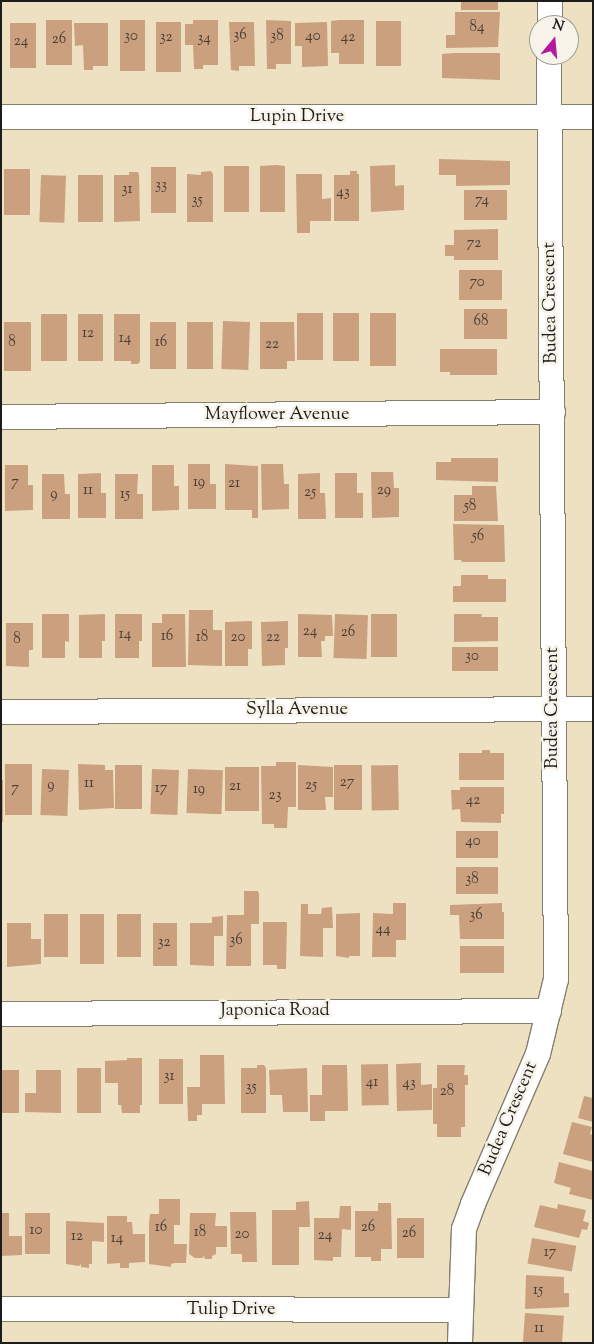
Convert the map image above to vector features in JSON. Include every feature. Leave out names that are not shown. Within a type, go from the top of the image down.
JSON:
[{"type":"street","points":[[550,1],[550,15]]},
{"type":"street","name":"Budea Crescent","points":[[460,1343],[464,1229],[538,1054],[556,979],[549,65]]},
{"type":"street","name":"Lupin Drive","points":[[1,117],[593,118]]},
{"type":"street","name":"Mayflower Avenue","points":[[1,417],[552,412]]},
{"type":"street","name":"Sylla Avenue","points":[[1,712],[593,709]]},
{"type":"street","name":"Japonica Road","points":[[1,1014],[549,1011]]},
{"type":"street","name":"Tulip Drive","points":[[1,1309],[460,1310]]},
{"type":"building","points":[[461,1],[498,1],[498,10],[461,10]]},
{"type":"building","points":[[455,12],[500,12],[498,47],[446,48],[446,35],[455,35]]},
{"type":"building","points":[[46,20],[72,20],[72,65],[46,65]]},
{"type":"building","points":[[120,20],[145,20],[145,71],[120,71]]},
{"type":"building","points":[[193,20],[218,20],[218,65],[203,65],[203,69],[194,69],[193,45],[185,45],[185,24],[193,24]]},
{"type":"building","points":[[266,20],[291,21],[291,64],[276,64],[276,69],[267,69]]},
{"type":"building","points":[[364,20],[364,64],[339,64],[339,53],[331,53],[331,21]]},
{"type":"building","points":[[376,21],[401,21],[401,66],[376,66]]},
{"type":"building","points":[[156,22],[181,22],[181,72],[156,72]]},
{"type":"building","points":[[229,22],[254,22],[255,66],[239,66],[239,71],[231,70]]},
{"type":"building","points":[[327,22],[328,66],[302,67],[302,46],[295,46],[295,23]]},
{"type":"building","points":[[10,23],[36,23],[36,68],[10,68]]},
{"type":"building","points":[[74,23],[108,23],[108,66],[93,66],[93,70],[84,70],[83,45],[75,46]]},
{"type":"building","points":[[500,53],[500,80],[442,78],[442,54]]},
{"type":"building","points":[[439,159],[510,161],[510,185],[456,186],[456,175],[439,175]]},
{"type":"building","points":[[395,165],[395,186],[404,185],[404,210],[371,212],[370,166]]},
{"type":"building","points":[[224,166],[249,166],[249,212],[224,212]]},
{"type":"building","points":[[260,166],[285,166],[285,212],[260,212]]},
{"type":"building","points":[[151,167],[176,167],[176,213],[151,213]]},
{"type":"building","points":[[4,169],[30,169],[30,215],[4,215]]},
{"type":"building","points":[[211,171],[213,174],[213,222],[187,222],[187,174],[201,175],[201,172]]},
{"type":"building","points":[[350,171],[357,171],[357,174],[359,174],[359,221],[334,221],[334,175],[350,175]]},
{"type":"building","points":[[129,172],[138,172],[139,175],[140,221],[114,222],[114,175],[129,175]]},
{"type":"building","points":[[296,174],[322,174],[322,199],[331,198],[331,221],[310,221],[310,233],[297,233]]},
{"type":"building","points":[[41,175],[66,176],[64,223],[39,222]]},
{"type":"building","points":[[78,175],[103,175],[103,222],[78,222]]},
{"type":"building","points":[[464,190],[507,190],[507,220],[464,220]]},
{"type":"building","points":[[498,229],[498,260],[454,260],[454,256],[445,256],[445,245],[454,245],[454,230]]},
{"type":"building","points":[[459,270],[502,270],[502,300],[459,300]]},
{"type":"building","points":[[464,309],[507,309],[507,339],[464,339]]},
{"type":"building","points":[[297,313],[323,313],[323,360],[297,360]]},
{"type":"building","points":[[333,313],[359,313],[359,361],[333,361]]},
{"type":"building","points":[[370,313],[396,313],[396,366],[370,366]]},
{"type":"building","points":[[41,314],[67,314],[67,361],[41,361]]},
{"type":"building","points":[[78,314],[103,314],[103,361],[78,361]]},
{"type":"building","points":[[114,314],[140,314],[140,362],[138,364],[131,364],[131,361],[114,361]]},
{"type":"building","points":[[223,321],[250,322],[248,370],[221,369]]},
{"type":"building","points":[[4,322],[31,322],[31,371],[4,371]]},
{"type":"building","points":[[150,322],[176,322],[176,369],[150,369]]},
{"type":"building","points":[[187,322],[213,322],[213,369],[187,369]]},
{"type":"building","points":[[260,322],[294,322],[295,361],[287,361],[287,369],[260,369]]},
{"type":"building","points":[[440,349],[497,349],[497,375],[450,375],[450,372],[440,372]]},
{"type":"building","points":[[451,458],[498,458],[498,482],[436,480],[436,462],[451,462]]},
{"type":"building","points":[[188,464],[210,464],[210,484],[216,484],[216,509],[188,509]]},
{"type":"building","points":[[225,464],[258,466],[258,518],[252,518],[252,510],[225,510]]},
{"type":"building","points":[[261,464],[283,464],[284,484],[289,484],[289,509],[262,510]]},
{"type":"building","points":[[5,465],[28,465],[28,485],[33,485],[33,510],[5,511]]},
{"type":"building","points":[[152,465],[174,465],[174,486],[179,486],[179,510],[152,511]]},
{"type":"building","points":[[371,472],[393,472],[394,488],[399,488],[399,517],[372,518]]},
{"type":"building","points":[[101,473],[101,493],[106,493],[106,518],[78,518],[78,474]]},
{"type":"building","points":[[320,473],[320,493],[325,493],[326,519],[298,519],[298,474]]},
{"type":"building","points":[[335,473],[357,473],[357,493],[363,493],[363,518],[335,518]]},
{"type":"building","points":[[42,474],[64,474],[65,494],[70,494],[70,519],[42,519]]},
{"type":"building","points":[[115,474],[138,474],[137,494],[143,494],[143,519],[115,519]]},
{"type":"building","points":[[472,486],[496,486],[498,521],[454,521],[454,495],[472,495]]},
{"type":"building","points":[[453,524],[504,525],[505,562],[462,562],[461,560],[454,560]]},
{"type":"building","points":[[461,575],[488,575],[488,579],[506,579],[506,602],[453,602],[453,586],[461,586]]},
{"type":"building","points":[[189,610],[213,610],[213,630],[222,630],[222,666],[188,665]]},
{"type":"building","points":[[42,614],[69,614],[69,642],[65,641],[65,658],[42,658]]},
{"type":"building","points":[[105,614],[105,641],[102,641],[102,658],[79,658],[79,615]]},
{"type":"building","points":[[115,614],[142,614],[142,641],[139,641],[139,658],[115,658]]},
{"type":"building","points":[[162,614],[185,614],[186,667],[152,667],[152,623],[162,623]]},
{"type":"building","points":[[298,614],[332,615],[333,636],[325,636],[325,641],[321,641],[322,657],[298,657]]},
{"type":"building","points":[[335,614],[368,615],[366,659],[333,658]]},
{"type":"building","points":[[371,614],[397,614],[397,657],[371,657]]},
{"type":"building","points":[[454,614],[482,614],[481,617],[498,617],[498,641],[454,642]]},
{"type":"building","points":[[252,621],[252,649],[248,649],[248,666],[225,666],[225,622]]},
{"type":"building","points":[[288,621],[288,648],[285,648],[285,665],[262,666],[261,622]]},
{"type":"building","points":[[6,623],[33,623],[33,650],[29,650],[29,667],[6,666]]},
{"type":"building","points":[[452,647],[498,647],[498,671],[452,671]]},
{"type":"building","points":[[482,750],[490,750],[490,753],[504,753],[504,780],[459,780],[459,753],[482,753]]},
{"type":"building","points":[[276,762],[296,762],[296,807],[288,807],[287,828],[274,828],[274,824],[262,824],[261,766],[276,766]]},
{"type":"building","points":[[5,764],[32,764],[32,815],[5,815]]},
{"type":"building","points":[[78,764],[105,765],[105,770],[113,770],[114,808],[79,810]]},
{"type":"building","points":[[115,765],[142,765],[142,809],[115,809]]},
{"type":"building","points":[[298,765],[333,767],[333,797],[325,797],[326,810],[298,810]]},
{"type":"building","points":[[334,765],[362,765],[362,810],[334,810]]},
{"type":"building","points":[[371,765],[398,765],[399,810],[372,810]]},
{"type":"building","points":[[225,767],[259,767],[259,811],[225,811]]},
{"type":"building","points":[[42,769],[69,770],[67,816],[40,815]]},
{"type":"building","points":[[152,769],[179,770],[177,815],[150,814]]},
{"type":"building","points":[[188,769],[223,770],[221,814],[186,813]]},
{"type":"building","points":[[1,780],[3,780],[3,822],[1,822]]},
{"type":"building","points":[[460,787],[504,787],[504,814],[501,814],[501,823],[461,822],[460,809],[452,810],[451,790],[460,790]]},
{"type":"building","points":[[456,831],[498,831],[498,858],[456,858]]},
{"type":"building","points":[[456,867],[498,867],[498,894],[456,894]]},
{"type":"building","points":[[244,891],[258,891],[259,894],[259,924],[251,924],[251,966],[226,966],[227,915],[244,915]]},
{"type":"building","points":[[393,903],[406,903],[406,940],[396,940],[396,957],[372,957],[373,913],[393,914]]},
{"type":"building","points":[[502,903],[504,939],[460,939],[459,915],[450,915],[450,905]]},
{"type":"building","points":[[301,904],[308,904],[308,914],[321,914],[322,908],[332,907],[333,928],[323,928],[323,957],[300,956]]},
{"type":"building","points":[[360,913],[360,956],[349,956],[349,958],[336,956],[336,914]]},
{"type":"building","points":[[44,914],[68,914],[68,957],[44,957]]},
{"type":"building","points":[[80,914],[104,914],[104,964],[80,964]]},
{"type":"building","points":[[117,914],[141,914],[141,957],[117,957]]},
{"type":"building","points":[[223,916],[223,936],[214,936],[214,966],[190,965],[190,923],[212,923],[212,917]]},
{"type":"building","points":[[263,922],[287,922],[286,969],[277,969],[277,965],[263,965]]},
{"type":"building","points":[[7,923],[31,923],[31,939],[41,939],[41,964],[7,967]]},
{"type":"building","points":[[153,923],[177,923],[177,966],[153,966]]},
{"type":"building","points":[[460,946],[504,946],[504,973],[460,973]]},
{"type":"building","points":[[200,1055],[224,1055],[225,1104],[202,1104],[202,1115],[197,1115],[197,1121],[188,1121],[187,1087],[200,1087]]},
{"type":"building","points":[[127,1058],[142,1058],[142,1105],[140,1105],[140,1113],[122,1113],[121,1105],[118,1105],[118,1083],[105,1083],[105,1061],[127,1060]]},
{"type":"building","points":[[159,1059],[183,1059],[183,1104],[159,1104]]},
{"type":"building","points":[[421,1063],[421,1085],[432,1084],[432,1110],[397,1111],[396,1064]]},
{"type":"building","points":[[361,1064],[388,1064],[389,1105],[362,1105]]},
{"type":"building","points":[[257,1065],[264,1065],[266,1068],[266,1113],[241,1113],[241,1068],[257,1068]]},
{"type":"building","points":[[322,1065],[347,1065],[348,1111],[325,1111],[325,1121],[310,1121],[310,1095],[322,1095]]},
{"type":"building","points":[[437,1065],[465,1065],[464,1075],[468,1075],[468,1085],[465,1085],[465,1127],[461,1127],[461,1137],[437,1137],[437,1124],[433,1124],[433,1088],[437,1088]]},
{"type":"building","points":[[77,1068],[101,1068],[101,1113],[77,1113]]},
{"type":"building","points":[[307,1068],[308,1112],[283,1112],[282,1095],[270,1095],[269,1070]]},
{"type":"building","points":[[1,1070],[19,1070],[19,1113],[1,1113]]},
{"type":"building","points":[[36,1070],[61,1070],[61,1113],[25,1112],[25,1093],[36,1093]]},
{"type":"building","points":[[584,1096],[593,1098],[593,1122],[578,1118]]},
{"type":"building","points":[[572,1122],[592,1127],[590,1134],[593,1135],[593,1162],[563,1154]]},
{"type":"building","points":[[559,1162],[593,1171],[593,1200],[569,1194],[571,1188],[554,1183]]},
{"type":"building","points":[[159,1199],[180,1199],[180,1225],[174,1225],[174,1244],[187,1244],[186,1263],[174,1263],[171,1264],[171,1267],[149,1264],[150,1214],[159,1214]]},
{"type":"building","points":[[309,1201],[310,1227],[299,1227],[299,1265],[272,1265],[272,1210],[296,1210],[296,1202]]},
{"type":"building","points":[[378,1203],[391,1203],[392,1249],[381,1249],[381,1261],[371,1261],[371,1257],[355,1257],[355,1211],[378,1211]]},
{"type":"building","points":[[558,1204],[586,1210],[583,1221],[589,1223],[587,1230],[582,1229],[579,1238],[534,1227],[540,1205],[557,1209]]},
{"type":"building","points":[[340,1206],[351,1206],[351,1230],[342,1229],[341,1257],[333,1257],[333,1261],[314,1260],[314,1218],[339,1218]]},
{"type":"building","points":[[230,1212],[256,1212],[257,1262],[242,1262],[242,1254],[231,1254]]},
{"type":"building","points":[[1,1213],[9,1213],[9,1236],[22,1236],[22,1255],[1,1256]]},
{"type":"building","points":[[25,1213],[50,1213],[50,1254],[25,1254]]},
{"type":"building","points":[[190,1213],[216,1213],[215,1226],[227,1226],[227,1247],[216,1247],[216,1254],[212,1256],[212,1259],[205,1259],[203,1255],[203,1258],[195,1258],[189,1254]]},
{"type":"building","points":[[107,1216],[127,1216],[127,1222],[132,1222],[133,1234],[145,1234],[145,1262],[129,1263],[129,1268],[120,1268],[120,1263],[107,1264]]},
{"type":"building","points":[[397,1218],[424,1218],[424,1258],[397,1258]]},
{"type":"building","points":[[66,1221],[104,1223],[104,1242],[92,1241],[92,1264],[89,1264],[89,1268],[81,1267],[81,1264],[79,1266],[66,1264]]},
{"type":"building","points":[[532,1238],[576,1246],[572,1271],[527,1264]]},
{"type":"building","points":[[526,1275],[564,1277],[564,1293],[569,1293],[569,1307],[525,1309]]},
{"type":"building","points":[[525,1313],[564,1316],[562,1343],[523,1342]]}]
